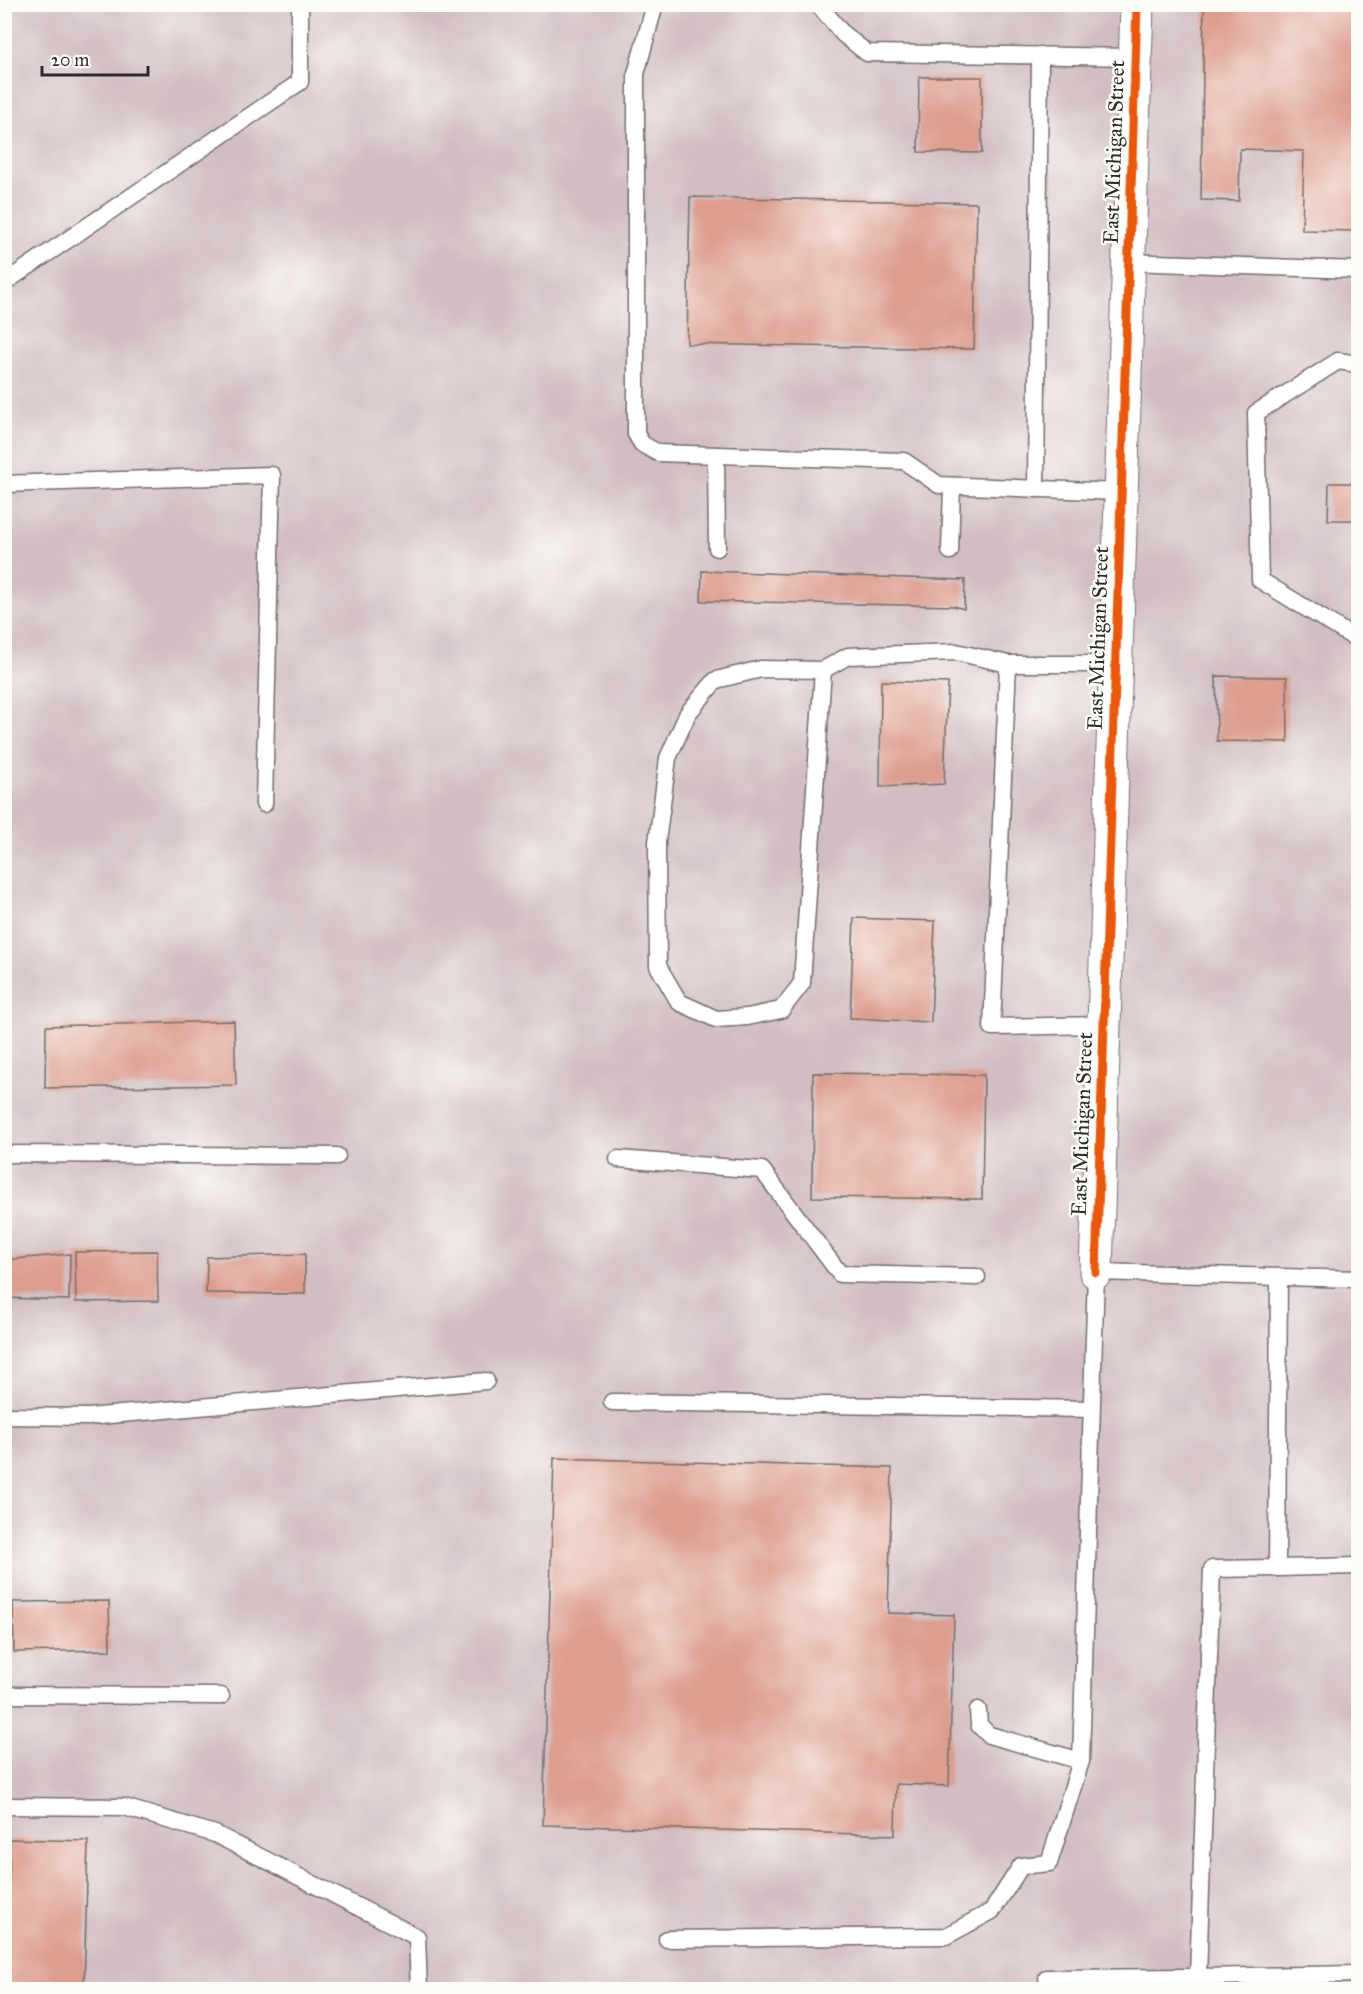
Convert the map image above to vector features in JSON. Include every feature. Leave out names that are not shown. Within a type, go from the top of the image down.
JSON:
[{"type":"street","name":"East Michigan Street","points":[[1096,1272],[1137,4]]},
{"type":"lane","points":[[4,283],[300,82],[300,4]]},
{"type":"lane","points":[[655,4],[636,74],[636,434],[642,444],[658,453],[904,461],[939,485],[1120,492]]},
{"type":"lane","points":[[818,4],[843,34],[867,53],[1135,57]]},
{"type":"lane","points":[[1036,489],[1040,55]]},
{"type":"lane","points":[[1128,262],[1359,270]]},
{"type":"lane","points":[[1359,364],[1338,361],[1256,412],[1260,580],[1359,640]]},
{"type":"lane","points":[[716,455],[717,548]]},
{"type":"lane","points":[[4,484],[272,475],[264,804]]},
{"type":"lane","points":[[950,551],[952,486]]},
{"type":"lane","points":[[823,670],[802,982],[781,1010],[747,1017],[716,1019],[679,1002],[658,966],[657,842],[668,758],[688,713],[716,680],[761,669],[823,670],[848,656],[956,652],[1008,664],[1115,664]]},
{"type":"lane","points":[[1008,664],[992,1028],[1103,1025]]},
{"type":"lane","points":[[4,1154],[337,1156]]},
{"type":"lane","points":[[618,1159],[762,1170],[840,1274],[977,1276]]},
{"type":"lane","points":[[667,1939],[946,1936],[992,1911],[1021,1866],[1049,1863],[1081,1761],[1096,1272],[1359,1279]]},
{"type":"lane","points":[[1277,1568],[1279,1278]]},
{"type":"lane","points":[[4,1416],[88,1417],[486,1381]]},
{"type":"lane","points":[[612,1402],[1091,1409]]},
{"type":"lane","points":[[1198,1977],[1212,1569],[1359,1566]]},
{"type":"lane","points":[[4,1695],[221,1696]]},
{"type":"lane","points":[[978,1710],[979,1725],[989,1735],[1081,1761]]},
{"type":"lane","points":[[4,1806],[124,1808],[215,1834],[417,1937],[419,1989]]},
{"type":"lane","points":[[1047,1978],[1359,1974]]},
{"type":"shaded area","points":[[5,5],[1358,5],[1358,1989],[5,1989]]},
{"type":"building","points":[[1204,4],[1358,4],[1358,231],[1302,230],[1304,151],[1240,149],[1239,201],[1201,200]]},
{"type":"building","points":[[919,77],[982,77],[982,153],[918,152]]},
{"type":"building","points":[[690,197],[977,203],[974,349],[687,344]]},
{"type":"building","points":[[1329,483],[1358,483],[1358,520],[1328,520]]},
{"type":"building","points":[[702,571],[965,580],[964,609],[954,606],[701,601]]},
{"type":"building","points":[[1216,676],[1287,677],[1288,742],[1217,741]]},
{"type":"building","points":[[881,681],[948,683],[944,784],[880,787]]},
{"type":"building","points":[[854,918],[935,921],[931,1022],[850,1018]]},
{"type":"building","points":[[234,1021],[236,1085],[45,1088],[46,1026]]},
{"type":"building","points":[[813,1073],[984,1075],[982,1199],[812,1197]]},
{"type":"building","points":[[157,1251],[158,1301],[76,1302],[75,1252]]},
{"type":"building","points":[[70,1254],[69,1300],[4,1298],[4,1260]]},
{"type":"building","points":[[305,1254],[305,1294],[206,1293],[207,1257]]},
{"type":"building","points":[[554,1458],[892,1468],[888,1613],[954,1615],[949,1786],[896,1784],[895,1835],[543,1825]]},
{"type":"building","points":[[109,1601],[110,1650],[14,1652],[13,1602]]},
{"type":"building","points":[[10,1839],[88,1841],[84,1990],[6,1990]]},
{"type":"cycle path","points":[[1096,1272],[1137,4]]}]
